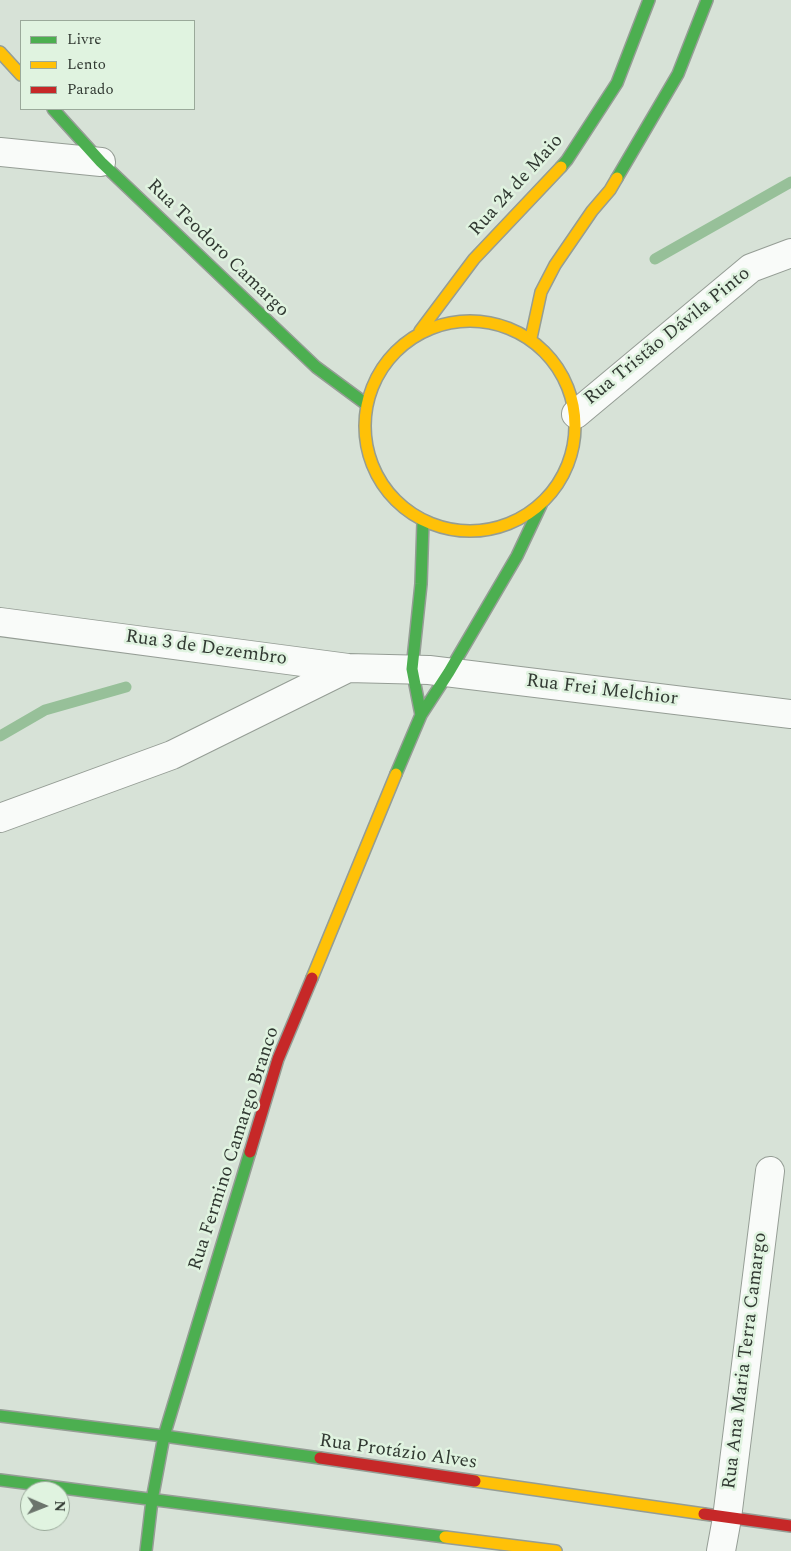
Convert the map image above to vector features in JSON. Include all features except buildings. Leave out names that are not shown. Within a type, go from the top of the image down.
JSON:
[{"type":"main road","name":"Rua 24 de Maio","points":[[541,505],[484,532],[453,532],[423,522],[395,501],[374,472],[364,439],[366,404],[377,375],[396,350],[420,331],[474,259],[568,160],[617,83],[649,0]]},
{"type":"main road","points":[[531,338],[541,292],[560,258],[610,190],[678,74],[707,0]]},
{"type":"main road","points":[[0,52],[20,74]]},
{"type":"main road","name":"Rua Teodoro Camargo","points":[[54,110],[101,162],[316,367],[366,404]]},
{"type":"main road","points":[[420,331],[496,322],[531,338],[552,359],[568,384],[576,414]]},
{"type":"main road","name":"Rua Fermino Camargo Branco","points":[[146,1551],[152,1500],[164,1436],[278,1059],[421,715],[449,672],[517,556],[541,505],[557,482],[573,446],[576,414]]},
{"type":"main road","points":[[421,715],[412,669],[421,584],[423,522]]},
{"type":"main road","name":"Rua Protázio Alves","points":[[0,1416],[164,1436],[791,1526]]},
{"type":"main road","points":[[0,1480],[556,1551]]},
{"type":"street","points":[[0,152],[101,162]]},
{"type":"street","name":"Rua Tristão Dávila Pinto","points":[[576,414],[751,268],[791,253]]},
{"type":"street","name":"Rua 3 de Dezembro","points":[[0,622],[348,668],[412,669]]},
{"type":"street","points":[[0,818],[172,755],[348,668]]},
{"type":"street","name":"Rua Frei Melchior","points":[[412,669],[791,714]]},
{"type":"street","name":"Rua Ana Maria Terra Camargo","points":[[721,1551],[727,1518],[770,1171]]},
{"type":"waterway","points":[[655,259],[791,182]]},
{"type":"waterway","points":[[0,736],[45,710],[126,687]]},
{"type":"traffic: fast","points":[[561,167],[617,83],[649,0]]},
{"type":"traffic: fast","points":[[617,178],[678,74],[707,0]]},
{"type":"traffic: fast","points":[[54,110],[101,162],[316,367],[366,404]]},
{"type":"traffic: fast","points":[[396,774],[421,715],[449,672],[517,556],[541,505]]},
{"type":"traffic: fast","points":[[421,715],[412,669],[421,584],[423,522]]},
{"type":"traffic: fast","points":[[146,1551],[152,1500],[164,1436],[250,1152]]},
{"type":"traffic: fast","points":[[0,1416],[164,1436],[320,1458]]},
{"type":"traffic: fast","points":[[0,1480],[445,1537]]},
{"type":"traffic: slow","points":[[0,52],[20,74]]},
{"type":"traffic: slow","points":[[420,331],[474,259],[561,167]]},
{"type":"traffic: slow","points":[[531,338],[541,292],[555,265],[617,178]]},
{"type":"traffic: slow","points":[[470,321],[490,323],[510,329],[528,339],[544,352],[557,368],[567,386],[573,406],[575,426],[573,446],[567,466],[557,484],[544,500],[528,513],[510,523],[490,529],[470,531],[450,529],[430,523],[412,513],[396,500],[383,484],[373,466],[367,446],[365,426],[367,406],[373,386],[383,368],[396,352],[412,339],[430,329],[450,323],[470,321]]},
{"type":"traffic: slow","points":[[312,978],[396,774]]},
{"type":"traffic: slow","points":[[475,1481],[704,1514]]},
{"type":"traffic: slow","points":[[445,1537],[556,1551]]},
{"type":"traffic: jam","points":[[250,1152],[278,1059],[312,978]]},
{"type":"traffic: jam","points":[[320,1458],[475,1481]]},
{"type":"traffic: jam","points":[[704,1514],[791,1526]]}]
